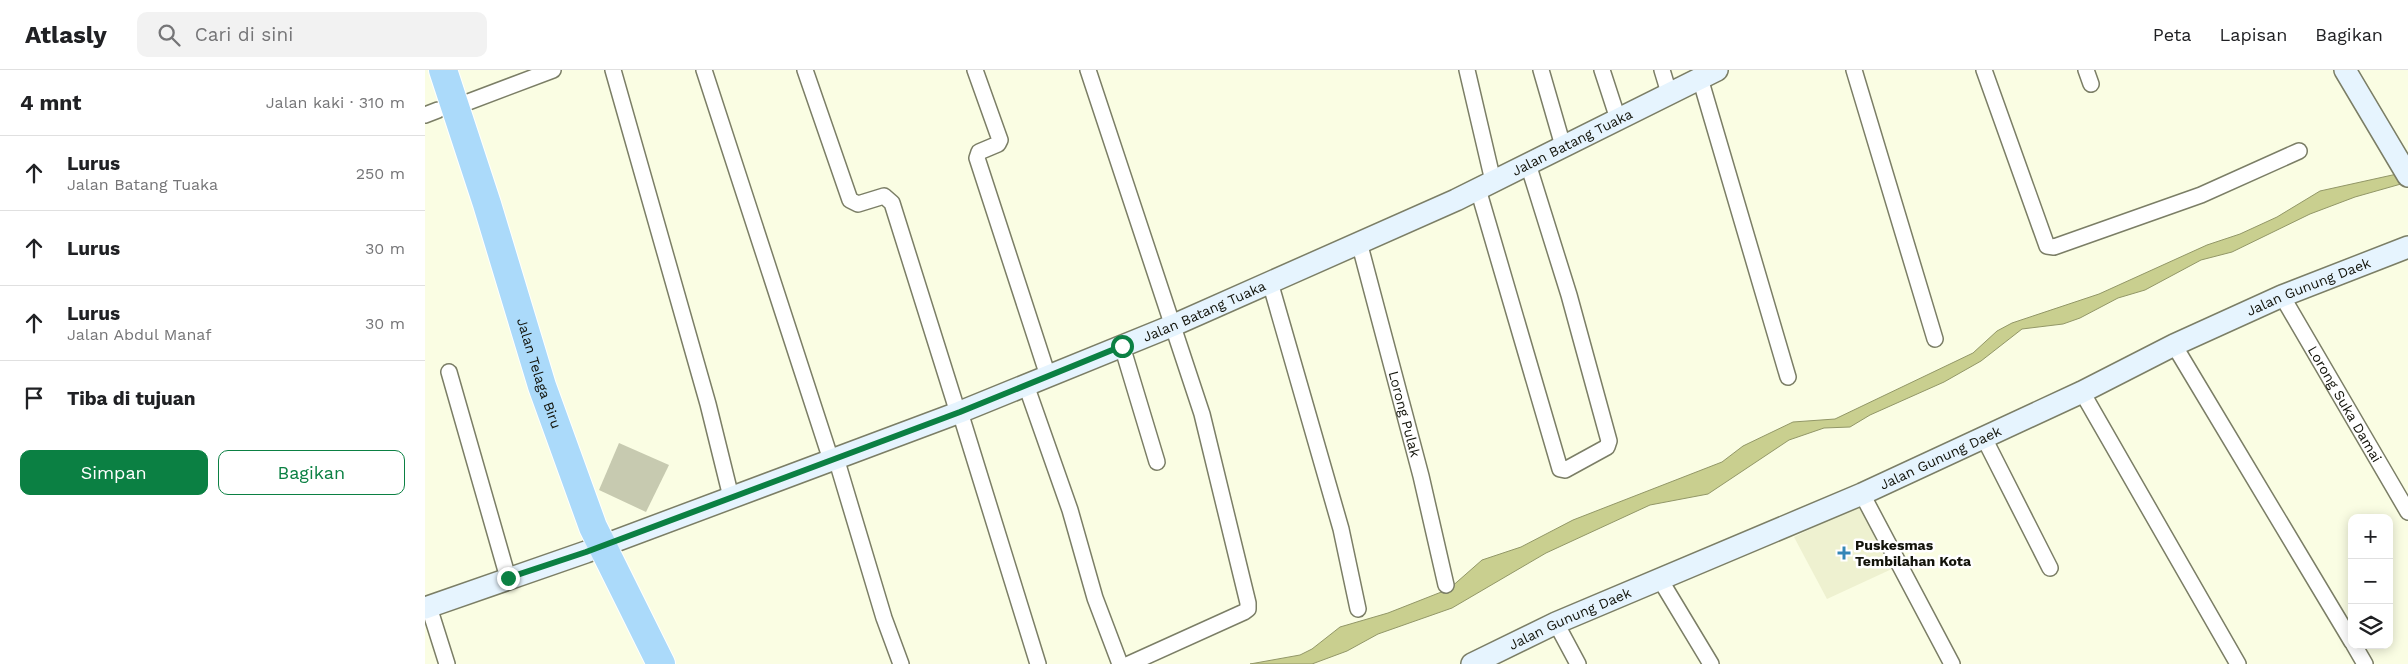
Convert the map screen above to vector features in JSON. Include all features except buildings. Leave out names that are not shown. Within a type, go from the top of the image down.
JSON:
[{"type":"highway","name":"Jalan Telaga Biru","points":[[425,70],[439,111],[479,207],[495,258],[542,386],[593,549],[642,664]]},
{"type":"highway","name":"Jalan Telaga Biru","points":[[439,111],[443,70]]},
{"type":"highway","name":"Jalan Telaga Biru","points":[[593,549],[661,664]]},
{"type":"street","points":[[439,111],[553,70]]},
{"type":"street","points":[[613,70],[708,404],[731,496]]},
{"type":"street","points":[[704,70],[884,618],[901,664]]},
{"type":"street","points":[[805,70],[850,200],[858,204],[884,196],[892,203],[1038,664]]},
{"type":"street","points":[[975,70],[1000,140],[999,144],[979,152],[977,158],[1048,376]]},
{"type":"street","points":[[1088,70],[1202,414],[1248,608],[1236,616],[1129,664]]},
{"type":"street","points":[[1467,70],[1485,185],[1560,469],[1565,470],[1607,447],[1609,441],[1569,296],[1528,164]]},
{"type":"street","points":[[1541,70],[1563,146]]},
{"type":"street","points":[[1602,70],[1618,119]]},
{"type":"street","points":[[1662,70],[1669,93]]},
{"type":"street","points":[[1854,70],[1935,339]]},
{"type":"street","points":[[1985,70],[2047,246],[2054,247],[2201,195],[2299,151]]},
{"type":"street","points":[[2086,70],[2091,84]]},
{"type":"street","points":[[2345,70],[2404,169]]},
{"type":"street","points":[[1709,74],[1788,377]]},
{"type":"street","name":"Jalan Batang Tuaka","points":[[427,608],[593,549],[959,412],[1174,325],[1485,185],[1709,74]]},
{"type":"street","name":"Lorong Pulak","points":[[1359,242],[1421,476],[1445,585]]},
{"type":"street","name":"Jalan Gunung Daek","points":[[1472,664],[1555,623],[1862,494],[2082,392],[2174,345],[2282,296],[2408,247]]},
{"type":"street","points":[[1271,282],[1341,529],[1359,609]]},
{"type":"street","name":"Lorong Suka Damai","points":[[2282,296],[2408,512]]},
{"type":"street","points":[[2174,345],[2348,636]]},
{"type":"street","points":[[1122,346],[1157,462]]},
{"type":"street","points":[[449,372],[508,578]]},
{"type":"street","points":[[1026,385],[1070,510],[1095,598],[1120,664]]},
{"type":"street","points":[[2082,392],[2238,664]]},
{"type":"street","points":[[1984,438],[2050,568]]},
{"type":"street","points":[[1862,494],[1952,664]]},
{"type":"street","points":[[1661,580],[1711,664]]},
{"type":"street","points":[[427,608],[447,664]]},
{"type":"street","points":[[1555,623],[1578,664]]},
{"type":"street","points":[[2356,649],[2365,664]]},
{"type":"shaded area","points":[[2406,172],[2408,182],[2355,197],[2310,214],[2232,252],[2201,260],[2145,290],[2118,298],[2080,318],[2063,324],[2022,329],[1981,361],[1944,382],[1870,415],[1850,427],[1824,428],[1789,440],[1708,494],[1650,505],[1546,553],[1452,608],[1378,634],[1347,651],[1312,664],[1250,664],[1300,655],[1312,649],[1340,627],[1388,613],[1449,589],[1482,560],[1521,547],[1573,520],[1722,462],[1743,446],[1793,422],[1835,419],[1973,353],[1997,331],[2012,323],[2099,294],[2207,245],[2240,234],[2277,217],[2320,191]]},
{"type":"shaded area","name":"Puskesmas Tembilahan Kota","points":[[1862,504],[1894,568],[1827,599],[1794,537]]},
{"type":"place","name":"Puskesmas Tembilahan Kota","points":[[1844,553]]},
{"type":"route","points":[[508,578],[586,552],[715,502],[960,412],[1122,346]]}]
